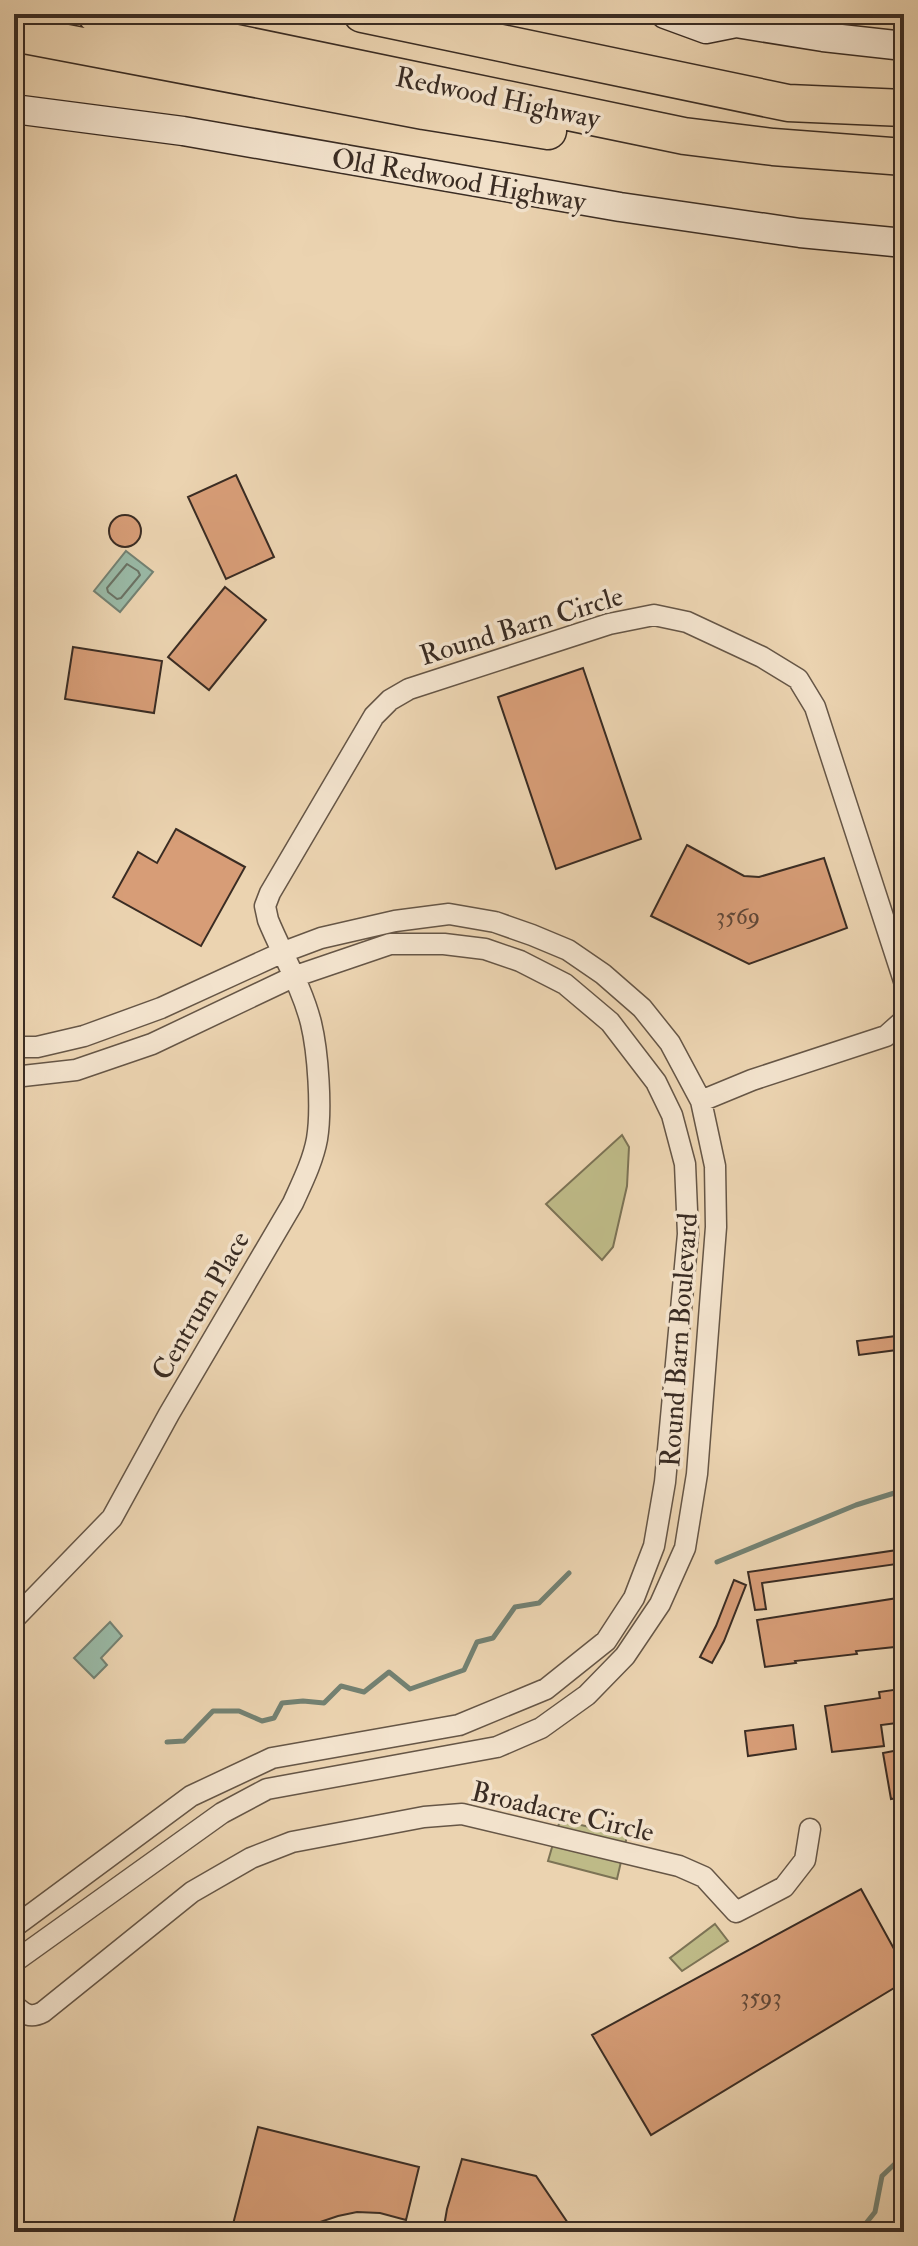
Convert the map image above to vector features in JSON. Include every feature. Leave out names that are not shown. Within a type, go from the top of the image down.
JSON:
[{"type":"highway","name":"Redwood Highway","points":[[96,14],[684,136],[773,147],[904,157]]},
{"type":"highway","name":"Redwood Highway","points":[[362,14],[788,103],[904,108]]},
{"type":"highway","points":[[14,33],[424,111],[575,135],[773,147]]},
{"type":"main road","points":[[665,14],[706,29],[728,18],[823,37],[904,46]]},
{"type":"main road","name":"Old Redwood Highway","points":[[14,109],[183,131],[620,207],[800,233],[904,243]]},
{"type":"street","name":"Round Barn Circle","points":[[293,977],[265,906],[374,716],[390,700],[409,689],[609,624],[654,615],[687,622],[762,657],[798,679],[815,707],[904,981]]},
{"type":"street","name":"Round Barn Boulevard","points":[[14,1047],[37,1047],[84,1036],[161,1008],[281,953],[335,934],[395,921],[449,914],[495,922],[568,950],[592,966],[642,1008],[670,1043],[701,1101],[715,1166],[716,1227],[697,1474],[685,1548],[660,1604],[625,1656],[587,1695],[541,1728],[497,1747],[267,1789],[222,1813],[14,1962]]},
{"type":"street","name":"Round Barn Boulevard","points":[[14,1077],[76,1070],[152,1044],[293,977],[390,944],[444,944],[485,949],[520,961],[565,984],[610,1022],[656,1082],[672,1115],[685,1164],[688,1234],[665,1482],[654,1546],[634,1598],[606,1641],[546,1689],[459,1725],[272,1758],[191,1796],[14,1927]]},
{"type":"street","name":"Centrum Place","points":[[14,1619],[112,1518],[293,1203],[317,1139],[316,1070],[310,1022],[293,977]]},
{"type":"street","points":[[701,1101],[752,1080],[886,1036],[904,1020]]},
{"type":"street","name":"Broadacre Circle","points":[[14,2005],[27,2015],[43,2012],[192,1892],[251,1858],[292,1842],[424,1817],[462,1814],[679,1866],[704,1877],[736,1912],[784,1887],[805,1860],[810,1829]]},
{"type":"shaded area","points":[[622,1135],[629,1147],[627,1186],[613,1247],[602,1260],[546,1204]]},
{"type":"shaded area","points":[[560,1820],[627,1836],[617,1879],[548,1861]]},
{"type":"shaded area","points":[[715,1924],[728,1941],[682,1971],[670,1958]]},
{"type":"water","points":[[126,551],[153,572],[120,612],[94,591]]},
{"type":"water","points":[[110,1622],[122,1636],[101,1658],[107,1665],[94,1678],[74,1658]]},
{"type":"building","points":[[236,475],[274,557],[226,579],[188,497]]},
{"type":"building","points":[[125,515],[136,520],[141,531],[136,542],[125,547],[114,542],[109,531],[114,520]]},
{"type":"building","points":[[225,587],[266,620],[209,690],[168,657]]},
{"type":"building","points":[[73,647],[162,661],[154,713],[65,699]]},
{"type":"building","points":[[583,668],[641,839],[556,869],[498,697]]},
{"type":"building","points":[[176,829],[245,867],[201,946],[113,897],[138,852],[157,863]]},
{"type":"building","points":[[687,845],[744,876],[759,877],[824,858],[847,928],[749,964],[651,916]]},
{"type":"building","points":[[904,1335],[904,1349],[859,1355],[857,1341]]},
{"type":"building","points":[[904,1549],[904,1563],[762,1583],[766,1609],[755,1610],[748,1572]]},
{"type":"building","points":[[734,1580],[746,1585],[712,1663],[700,1657]]},
{"type":"building","points":[[904,1597],[904,1646],[765,1667],[757,1620]]},
{"type":"building","points":[[900,1689],[904,1692],[904,1722],[881,1725],[884,1746],[832,1752],[825,1706],[880,1698],[879,1692]]},
{"type":"building","points":[[793,1725],[796,1749],[748,1756],[745,1731]]},
{"type":"building","points":[[904,1749],[904,1797],[891,1799],[883,1753]]},
{"type":"building","points":[[861,1889],[904,1967],[904,1982],[651,2135],[592,2035]]},
{"type":"building","points":[[258,2127],[419,2167],[406,2220],[380,2213],[357,2212],[320,2222],[326,2232],[231,2232]]},
{"type":"building","points":[[462,2159],[536,2176],[574,2232],[443,2232]]},
{"type":"waterway","points":[[717,1562],[856,1505],[904,1490]]},
{"type":"waterway","points":[[167,1742],[184,1741],[213,1711],[239,1711],[262,1721],[274,1718],[282,1703],[324,1703],[341,1686],[364,1692],[389,1672],[410,1689],[464,1670],[477,1642],[493,1638],[515,1607],[539,1603],[569,1573]]},
{"type":"waterway","points":[[859,2232],[875,2212],[882,2176],[900,2159],[900,2136],[904,2133]]}]
